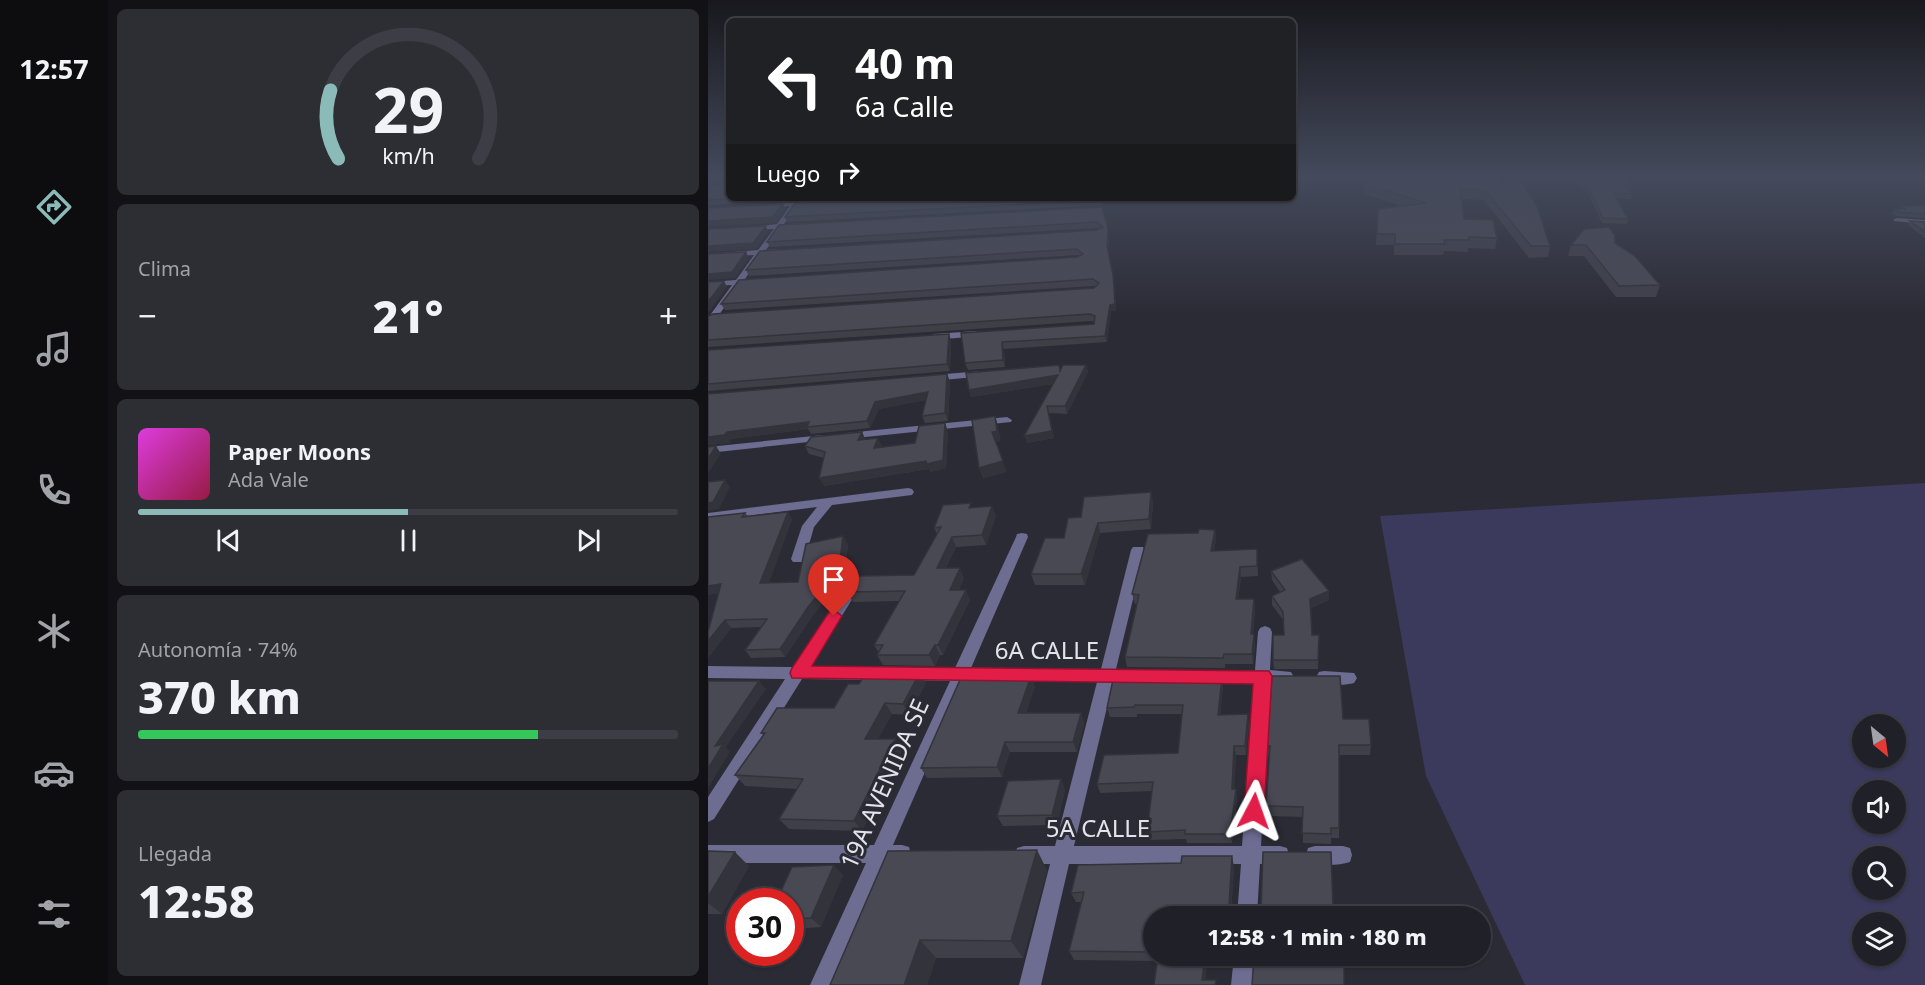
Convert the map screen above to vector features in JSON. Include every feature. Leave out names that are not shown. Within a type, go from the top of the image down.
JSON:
[{"type":"street","points":[[708,324],[711,316],[779,223]]},
{"type":"street","points":[[743,228],[800,225]]},
{"type":"street","points":[[708,256],[782,251]]},
{"type":"street","points":[[708,284],[761,281]]},
{"type":"street","points":[[711,316],[726,315]]},
{"type":"street","points":[[918,338],[988,333]]},
{"type":"street","points":[[920,379],[990,373]]},
{"type":"street","points":[[708,450],[1007,420]]},
{"type":"street","points":[[708,517],[827,504],[908,492]]},
{"type":"street","points":[[798,559],[808,526],[827,504]]},
{"type":"street","name":"19A AVENIDA SE","points":[[821,985],[1022,537]]},
{"type":"street","points":[[1030,985],[1138,550]]},
{"type":"street","points":[[708,813],[858,579]]},
{"type":"street","points":[[1248,906],[1265,632]]},
{"type":"street","name":"6A CALLE","points":[[708,672],[1349,678]]},
{"type":"street","points":[[708,854],[926,855]]},
{"type":"street","name":"5A CALLE","points":[[1005,855],[1343,855]]},
{"type":"street","points":[[1242,985],[1243,966]]},
{"type":"shaded area","points":[[1925,483],[1925,985],[1525,985],[1491,913],[1491,906],[1488,906],[1426,776],[1380,516]]},
{"type":"building","points":[[815,223],[1081,223],[767,242],[779,225]]},
{"type":"building","points":[[1098,223],[1106,223],[1108,229],[1107,246],[1113,275],[1115,304],[1110,305],[1105,336],[1002,342],[1003,360],[965,363],[961,333],[1094,324],[1095,316],[1090,314],[708,340],[708,316],[713,314],[1094,288],[1099,283],[1093,279],[721,304],[739,280],[1077,257],[1083,254],[1077,249],[746,270],[760,251],[1097,230],[1103,227]]},
{"type":"building","points":[[1377,223],[1494,223],[1497,238],[1469,237],[1469,240],[1444,240],[1445,244],[1395,244],[1395,234],[1377,234]]},
{"type":"building","points":[[1512,223],[1543,223],[1550,246],[1531,246]]},
{"type":"building","points":[[1913,223],[1925,223],[1925,232]]},
{"type":"building","points":[[766,226],[753,243],[708,246],[708,229]]},
{"type":"building","points":[[1609,227],[1615,235],[1615,243],[1635,256],[1660,285],[1619,286],[1586,245],[1571,245],[1584,229]]},
{"type":"building","points":[[746,252],[732,272],[708,274],[708,254]]},
{"type":"building","points":[[724,281],[708,302],[708,282]]},
{"type":"building","points":[[949,334],[947,364],[708,384],[708,350]]},
{"type":"building","points":[[1059,365],[1060,371],[1063,365],[1086,365],[1065,406],[1047,406],[1052,431],[1024,436],[1058,375],[969,390],[966,373]]},
{"type":"building","points":[[947,374],[945,413],[922,416],[928,392],[875,402],[867,421],[807,427],[809,422],[727,432],[724,435],[708,437],[708,394]]},
{"type":"building","points":[[995,416],[997,431],[992,432],[1003,461],[979,468],[972,420]]},
{"type":"building","points":[[945,423],[943,460],[927,464],[926,461],[819,478],[825,452],[805,446],[811,437],[862,432],[858,440],[878,438],[874,448],[915,443],[919,426]]},
{"type":"building","points":[[716,446],[708,459],[708,447]]},
{"type":"building","points":[[725,480],[713,502],[708,503],[708,482]]},
{"type":"building","points":[[1151,492],[1149,519],[1098,523],[1081,574],[1031,574],[1045,538],[1064,538],[1068,518],[1081,517],[1084,497]]},
{"type":"building","points":[[971,503],[969,508],[992,506],[982,535],[952,537],[937,568],[960,568],[950,590],[966,590],[938,645],[935,645],[929,655],[877,655],[883,645],[874,645],[905,591],[847,592],[858,576],[914,575],[941,527],[934,528],[943,505]]},
{"type":"building","points":[[788,512],[760,583],[798,582],[806,544],[843,536],[838,579],[827,595],[818,595],[808,607],[780,649],[745,650],[767,619],[725,620],[708,641],[708,632],[721,584],[708,586],[708,517],[745,513],[742,517]]},
{"type":"building","points":[[1199,529],[1215,530],[1211,551],[1257,549],[1257,566],[1240,567],[1236,599],[1254,599],[1252,654],[1224,654],[1223,658],[1125,657],[1139,595],[1132,594],[1148,534],[1198,533]]},
{"type":"building","points":[[1302,559],[1329,591],[1310,599],[1312,635],[1319,635],[1318,660],[1273,660],[1273,635],[1284,635],[1283,612],[1272,596],[1285,590],[1271,571]]},
{"type":"building","points":[[867,671],[920,672],[903,704],[885,703],[865,739],[895,739],[854,821],[779,819],[803,779],[735,775],[765,733],[761,733],[777,708],[834,708],[848,684],[859,684]]},
{"type":"building","points":[[963,673],[1031,676],[1018,713],[1081,713],[1073,742],[1005,742],[997,767],[921,768]]},
{"type":"building","points":[[1114,675],[1222,677],[1218,715],[1248,714],[1245,746],[1234,746],[1232,789],[1236,789],[1230,834],[1185,834],[1185,830],[1147,832],[1153,782],[1097,784],[1104,755],[1178,753],[1183,705],[1135,705],[1134,707],[1107,708]]},
{"type":"building","points":[[1272,676],[1340,676],[1343,719],[1369,719],[1371,745],[1339,745],[1339,828],[1331,828],[1331,834],[1302,833],[1303,807],[1266,806]]},
{"type":"building","points":[[708,681],[759,681],[715,746],[723,744],[708,769]]},
{"type":"building","points":[[1061,779],[1052,815],[997,816],[1008,781]]},
{"type":"building","points":[[1037,850],[1011,941],[920,940],[904,985],[830,985],[888,851]]},
{"type":"building","points":[[708,851],[735,852],[708,897]]},
{"type":"building","points":[[1263,852],[1331,852],[1333,906],[1261,906]]},
{"type":"building","points":[[1182,856],[1232,856],[1229,905],[1143,906],[1143,952],[1069,951],[1084,892],[1071,893],[1078,865],[1181,863]]},
{"type":"building","points":[[834,865],[811,918],[804,918],[804,888],[782,888],[792,867]]},
{"type":"building","points":[[1157,966],[1204,966],[1202,980],[1216,980],[1215,985],[1154,985]]},
{"type":"building","points":[[1253,966],[1344,966],[1344,985],[1252,985]]},
{"type":"route","points":[[834,616],[798,673],[1263,676],[1254,811]]}]
